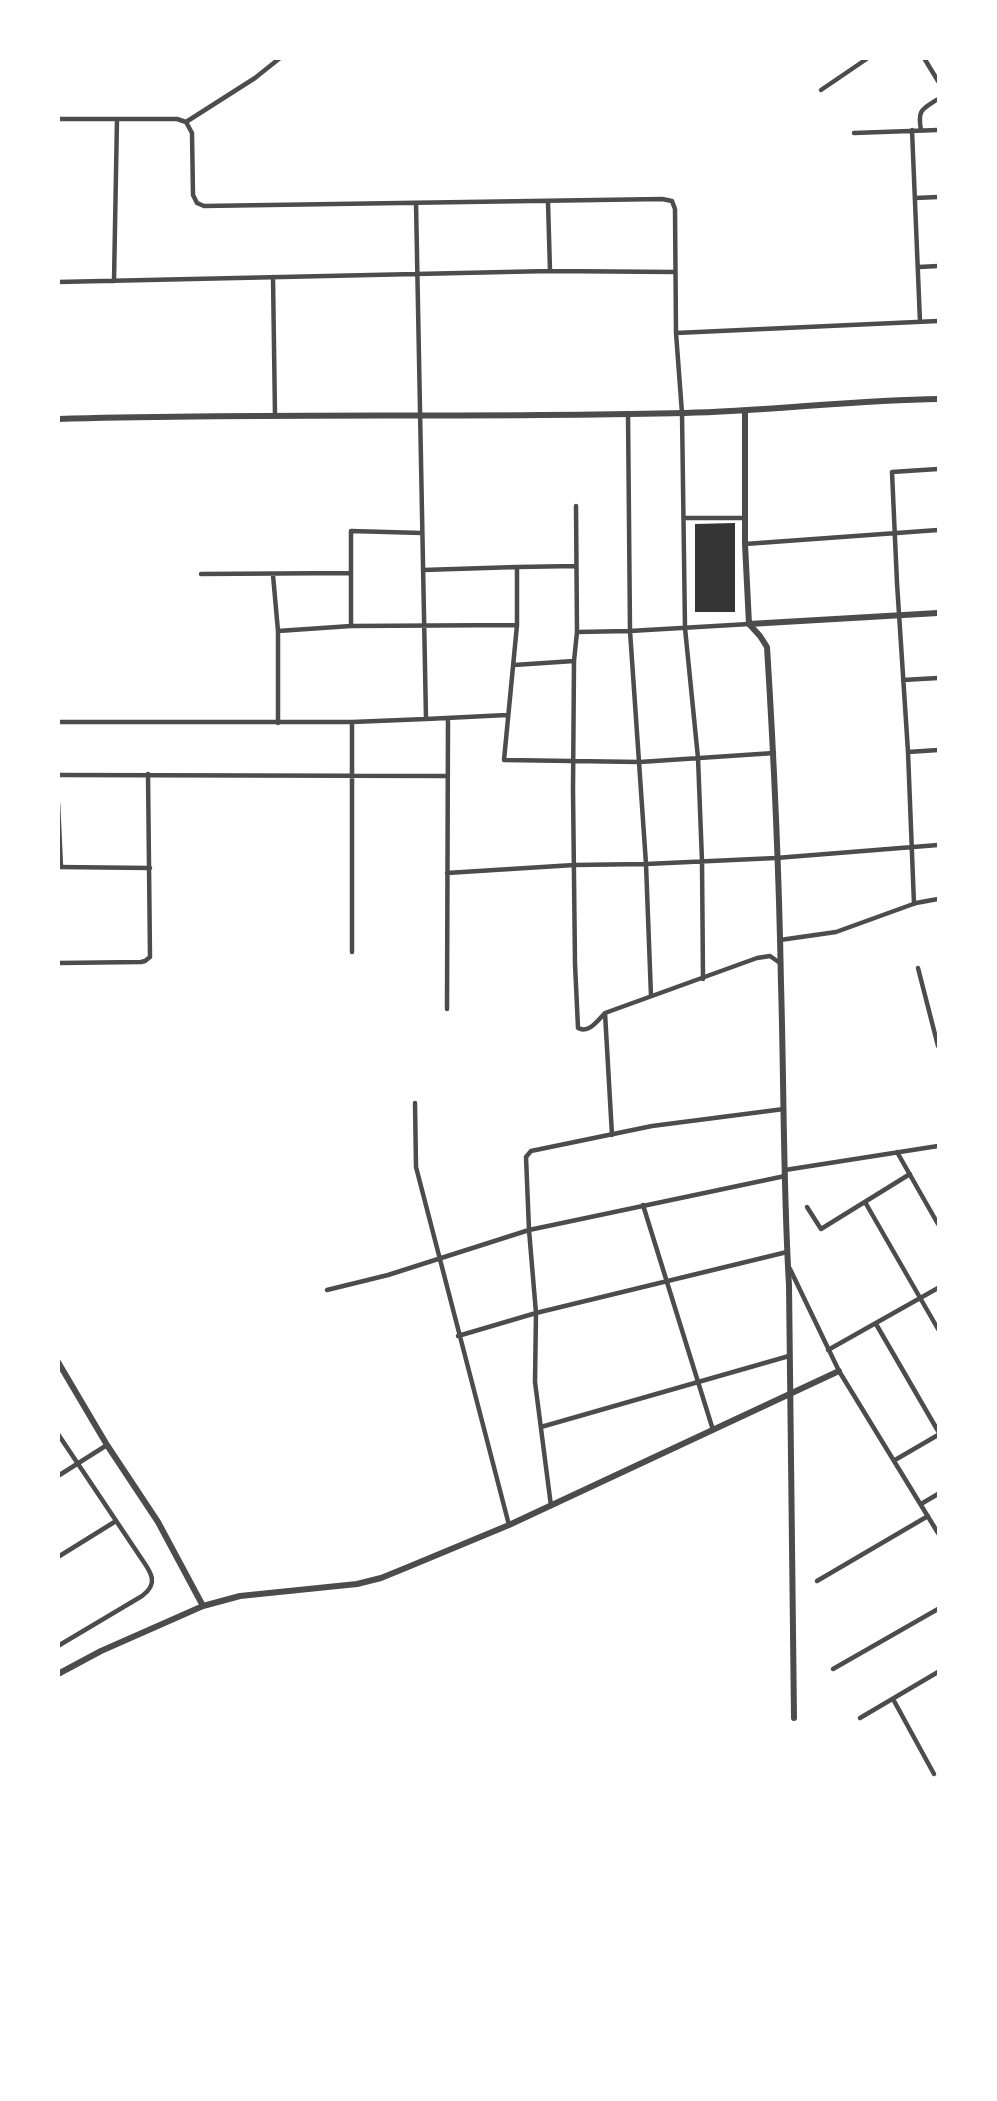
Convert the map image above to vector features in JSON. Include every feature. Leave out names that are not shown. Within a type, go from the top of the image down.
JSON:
[{"type":"street","points":[[186,122],[255,78],[280,58]]},
{"type":"street","points":[[924,58],[939,81]]},
{"type":"street","points":[[821,90],[865,59]]},
{"type":"street","points":[[921,130],[920,112],[939,99]]},
{"type":"street","points":[[58,119],[177,119],[186,122],[192,133],[193,195],[199,205],[670,200],[675,209],[674,272],[685,518],[685,628],[698,758],[703,979]]},
{"type":"street","points":[[114,281],[117,119]]},
{"type":"street","points":[[912,130],[920,322]]},
{"type":"street","points":[[854,133],[939,130]]},
{"type":"street","points":[[915,198],[939,197]]},
{"type":"street","points":[[548,202],[550,271]]},
{"type":"street","points":[[416,203],[426,719]]},
{"type":"street","points":[[919,267],[939,266]]},
{"type":"street","points":[[58,282],[550,271],[674,272]]},
{"type":"street","points":[[273,277],[275,415]]},
{"type":"street","points":[[676,333],[939,321]]},
{"type":"street","points":[[58,419],[275,415],[682,413],[745,411],[900,399],[939,399]]},
{"type":"street","points":[[745,411],[745,544],[750,624],[767,647],[774,753],[788,1266],[795,1718]]},
{"type":"street","points":[[628,413],[630,631],[646,864],[651,996]]},
{"type":"street","points":[[914,904],[908,752],[891,472],[939,469]]},
{"type":"street","points":[[576,506],[574,865],[578,1028],[583,1031],[587,1030],[605,1013],[757,958],[770,956],[780,963]]},
{"type":"street","points":[[685,518],[745,518]]},
{"type":"street","points":[[745,544],[939,530]]},
{"type":"street","points":[[351,626],[351,531],[422,533]]},
{"type":"street","points":[[423,570],[576,566]]},
{"type":"street","points":[[517,567],[517,625],[504,760],[640,762],[774,753]]},
{"type":"street","points":[[201,574],[351,573]]},
{"type":"street","points":[[273,575],[278,631],[278,723]]},
{"type":"street","points":[[577,632],[939,613]]},
{"type":"street","points":[[278,631],[351,626],[517,625]]},
{"type":"street","points":[[514,665],[574,661]]},
{"type":"street","points":[[903,680],[939,678]]},
{"type":"street","points":[[58,722],[352,722],[507,715]]},
{"type":"street","points":[[447,1009],[448,718]]},
{"type":"street","points":[[352,722],[352,952]]},
{"type":"street","points":[[908,752],[939,750]]},
{"type":"street","points":[[58,963],[148,960],[150,953],[150,868],[148,774]]},
{"type":"street","points":[[58,775],[447,776]]},
{"type":"street","points":[[58,803],[60,867],[150,868]]},
{"type":"street","points":[[447,873],[574,865],[776,858],[939,845]]},
{"type":"street","points":[[780,940],[836,932],[914,904],[939,899]]},
{"type":"street","points":[[918,968],[939,1046]]},
{"type":"street","points":[[605,1013],[612,1134]]},
{"type":"street","points":[[416,1103],[416,1167],[458,1336],[509,1525]]},
{"type":"street","points":[[551,1506],[535,1382],[536,1313],[526,1157],[531,1151],[652,1126],[784,1109]]},
{"type":"street","points":[[327,1290],[388,1275],[529,1230],[785,1173],[939,1146]]},
{"type":"street","points":[[897,1152],[939,1224]]},
{"type":"street","points":[[807,1207],[821,1229],[910,1174]]},
{"type":"street","points":[[865,1202],[939,1329]]},
{"type":"street","points":[[643,1205],[713,1430]]},
{"type":"street","points":[[458,1336],[536,1313],[787,1252]]},
{"type":"street","points":[[788,1266],[839,1371],[939,1533]]},
{"type":"street","points":[[828,1350],[939,1288]]},
{"type":"street","points":[[876,1324],[939,1433],[895,1460]]},
{"type":"street","points":[[541,1427],[789,1356]]},
{"type":"street","points":[[58,1362],[107,1445],[158,1522],[203,1606]]},
{"type":"street","points":[[58,1674],[101,1651],[203,1606],[240,1596],[339,1586],[381,1578],[509,1525],[839,1371]]},
{"type":"street","points":[[58,1434],[151,1574],[153,1583],[142,1596],[58,1646]]},
{"type":"street","points":[[58,1476],[107,1445]]},
{"type":"street","points":[[921,1504],[939,1494]]},
{"type":"street","points":[[818,1581],[928,1516]]},
{"type":"street","points":[[58,1557],[116,1521]]},
{"type":"street","points":[[833,1669],[939,1609]]},
{"type":"street","points":[[860,1718],[939,1672]]},
{"type":"street","points":[[892,1699],[934,1774]]},
{"type":"building","points":[[735,523],[735,612],[695,612],[695,524]]}]
